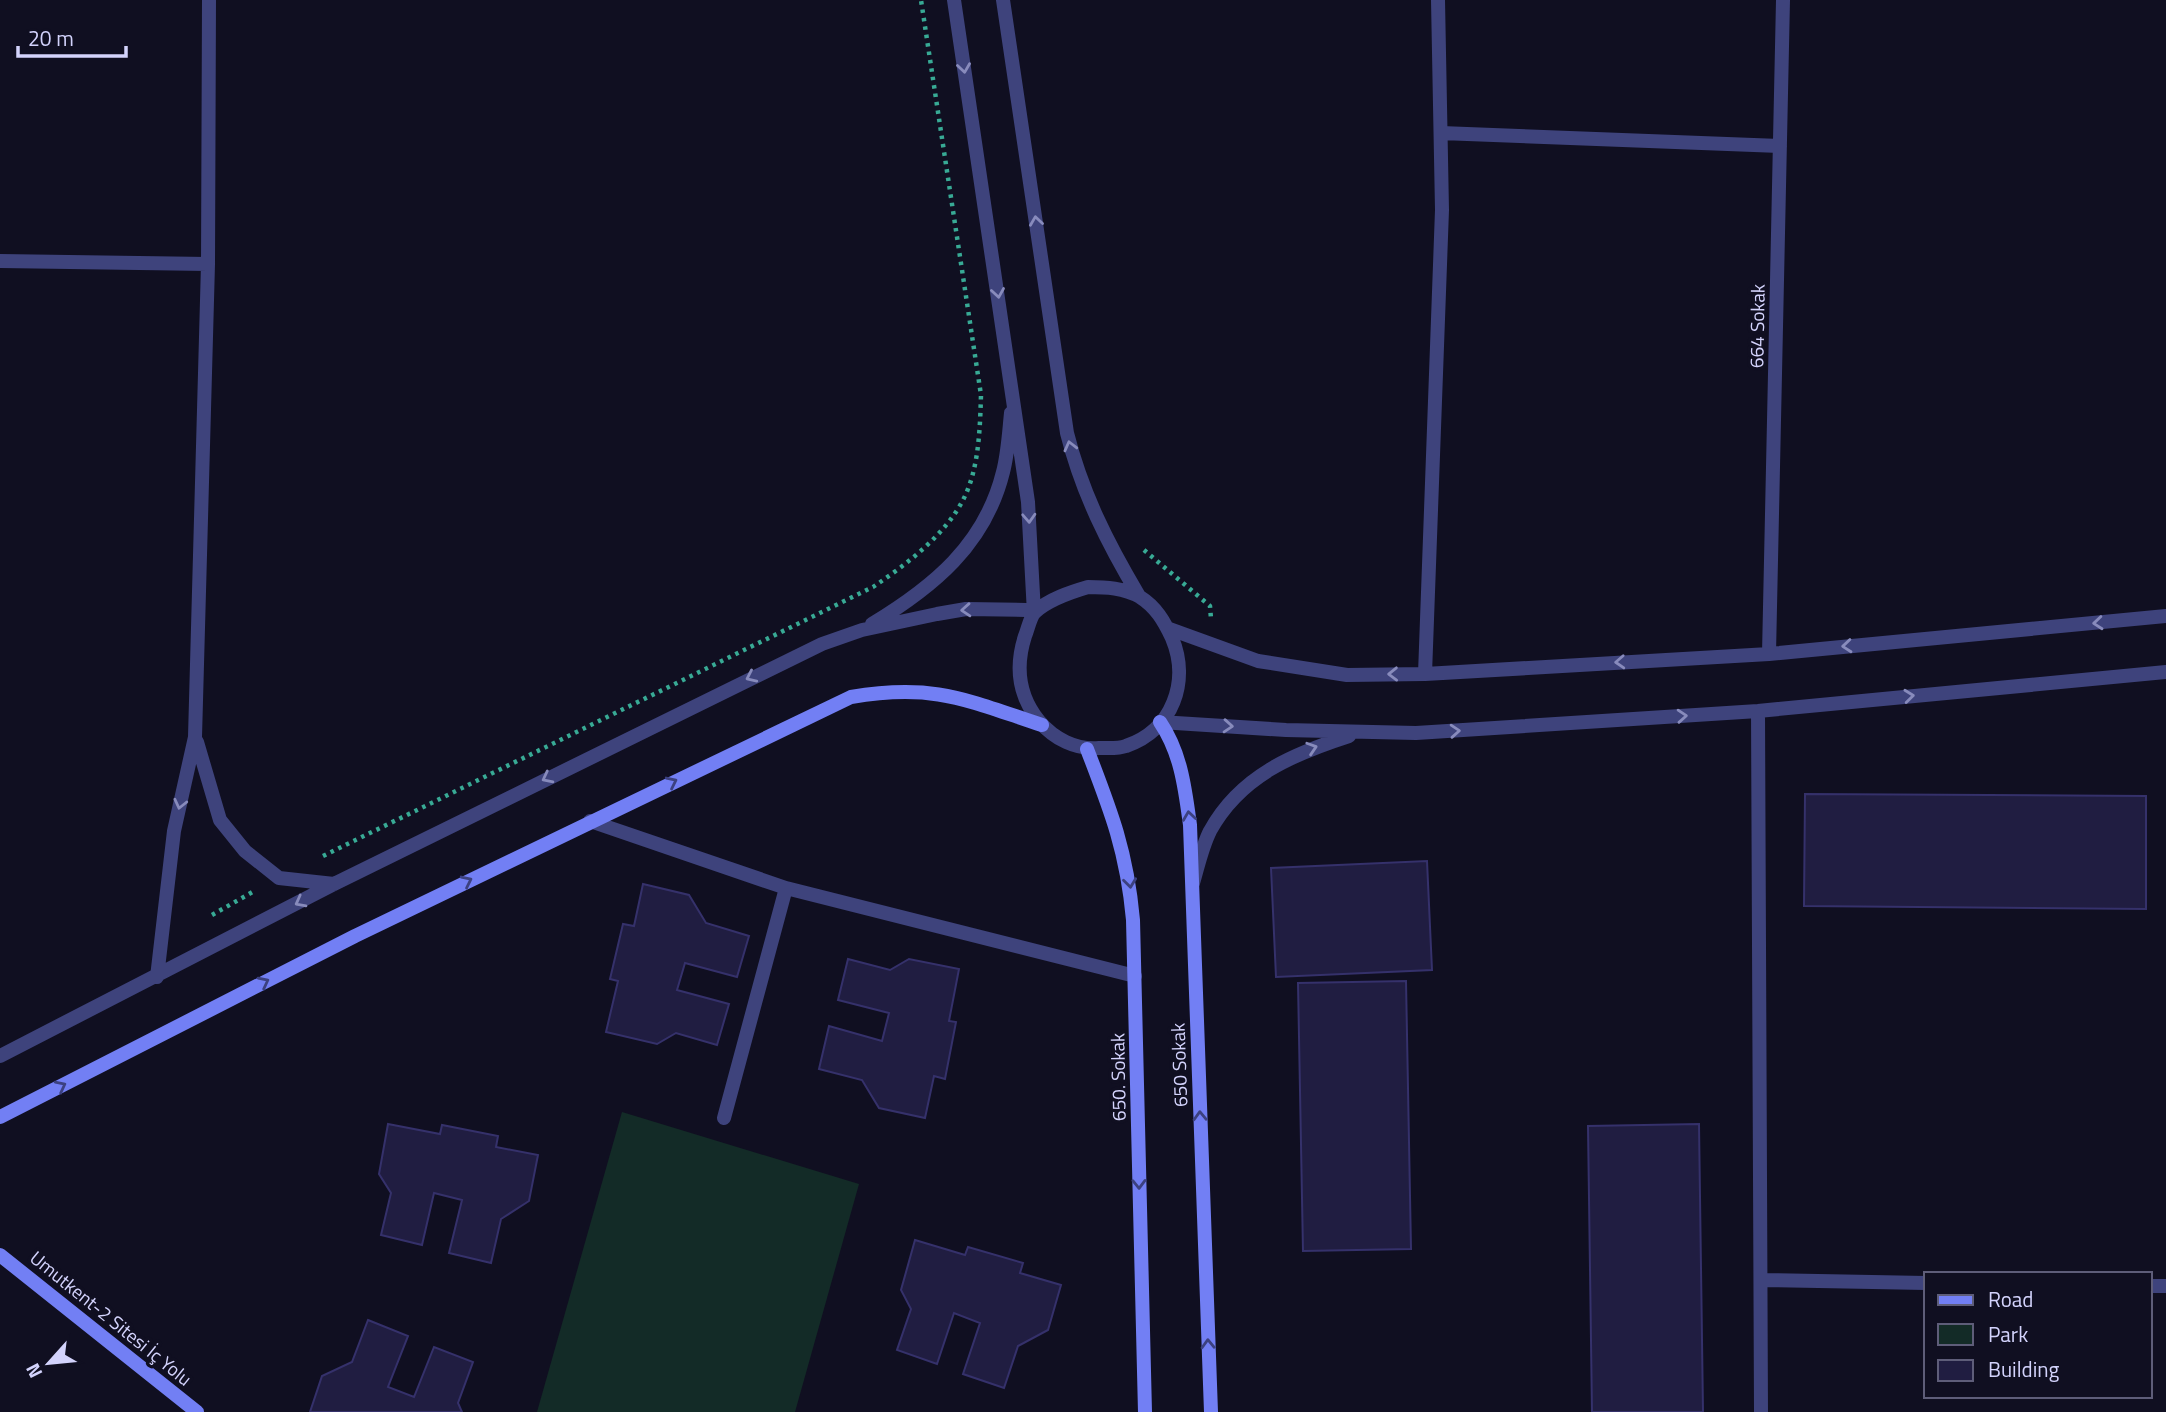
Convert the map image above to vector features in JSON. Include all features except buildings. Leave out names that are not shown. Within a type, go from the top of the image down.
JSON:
[{"type":"street","points":[[157,976],[174,831],[195,737],[208,264],[209,0]]},
{"type":"street","points":[[954,0],[1028,502],[1034,613],[1019,656],[1019,682],[1028,708],[1042,725]]},
{"type":"street","points":[[1003,0],[1067,433],[1077,473],[1105,539],[1139,597]]},
{"type":"street","points":[[1425,674],[1442,210],[1438,0]]},
{"type":"street","name":"664 Sokak","points":[[1769,654],[1783,0]]},
{"type":"street","points":[[1441,134],[1780,146]]},
{"type":"street","points":[[0,261],[208,264]]},
{"type":"street","points":[[863,630],[920,595],[953,564],[981,525],[1003,473],[1014,394]]},
{"type":"street","points":[[0,1117],[355,936],[851,697],[885,691],[930,691],[1010,712],[1042,725],[1069,744],[1087,749],[1125,746],[1149,734],[1168,713],[1179,687],[1181,660],[1160,613],[1139,597],[1115,588],[1088,587],[1064,594],[1034,613]]},
{"type":"street","points":[[0,1056],[334,884],[822,644],[863,630],[966,609],[1026,610],[1034,613]]},
{"type":"street","points":[[1167,628],[1258,661],[1347,675],[1425,674],[1769,654],[2166,617]]},
{"type":"street","points":[[1160,722],[1416,733],[1758,711],[2166,672]]},
{"type":"street","points":[[1758,711],[1761,1412]]},
{"type":"street","name":"650 Sokak","points":[[1160,722],[1172,739],[1183,776],[1190,825],[1210,1412]]},
{"type":"street","points":[[1192,884],[1210,832],[1238,791],[1297,753],[1361,732]]},
{"type":"street","points":[[195,737],[220,820],[245,851],[279,878],[334,884]]},
{"type":"street","name":"650. Sokak","points":[[1087,749],[1119,833],[1129,876],[1135,976],[1145,1412]]},
{"type":"street","points":[[590,821],[786,888],[1135,976]]},
{"type":"street","points":[[724,1118],[786,888]]},
{"type":"street","name":"Umutkent-2 Sitesi İç Yolu","points":[[0,1255],[197,1412]]},
{"type":"street","points":[[1761,1280],[1924,1283]]},
{"type":"path","points":[[208,917],[279,878],[873,587],[925,547],[965,497],[979,438],[981,395],[921,0]]},
{"type":"path","points":[[1139,542],[1145,552],[1210,606],[1214,645]]},
{"type":"green space","points":[[622,1112],[859,1184],[795,1412],[537,1412]]}]
